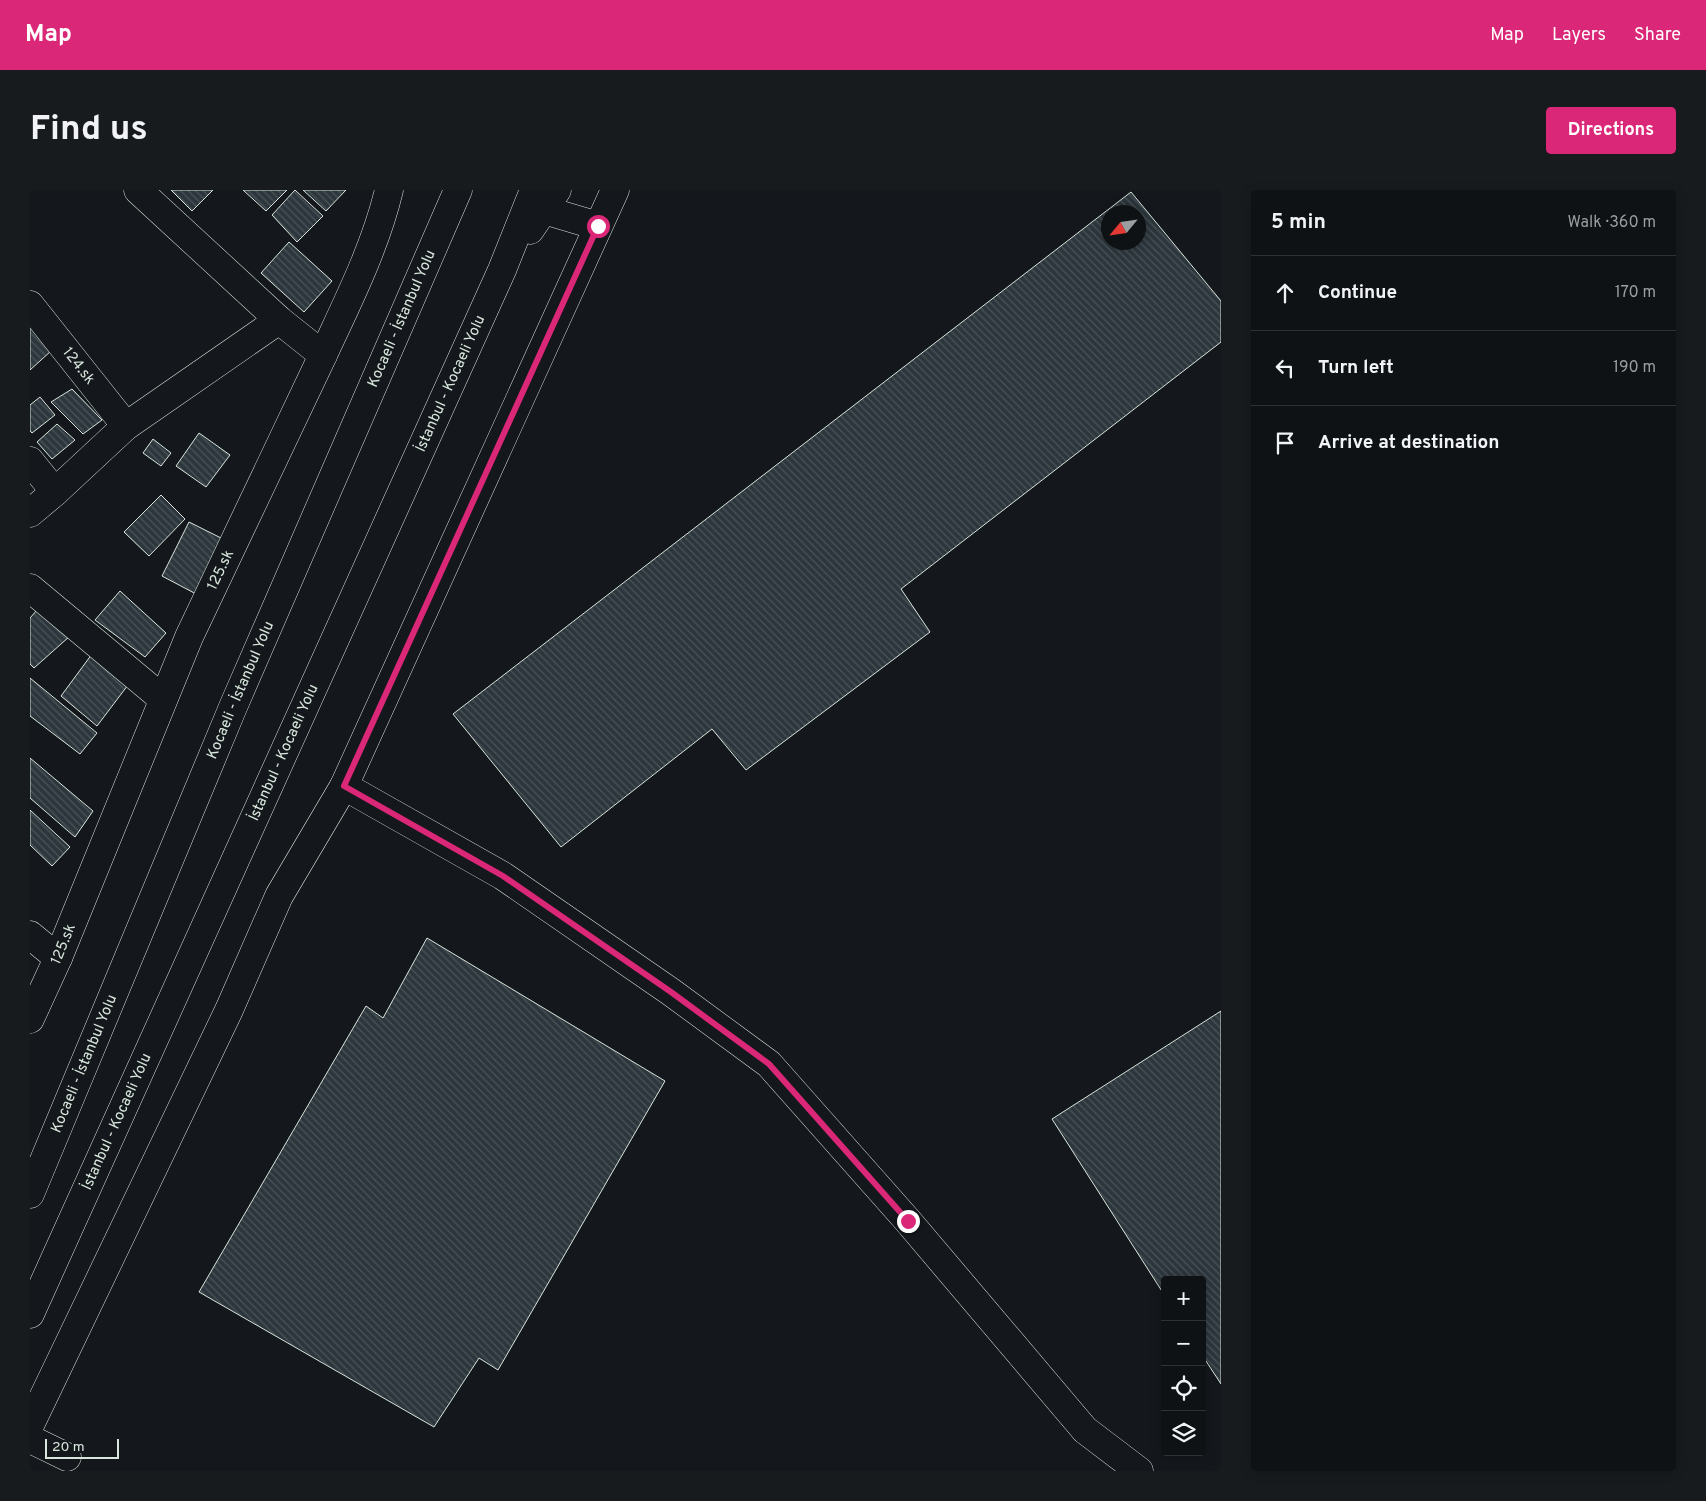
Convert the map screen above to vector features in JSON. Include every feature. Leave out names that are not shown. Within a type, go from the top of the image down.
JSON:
[{"type":"main road","points":[[138,190],[279,320],[323,355]]},
{"type":"main road","name":"125.sk","points":[[30,1019],[58,958],[189,637],[361,273],[389,190]]},
{"type":"main road","points":[[30,1426],[229,1010],[279,896],[344,786],[615,190]]},
{"type":"main road","name":"Kocaeli - İstanbul Yolu","points":[[30,1194],[232,708],[452,197]]},
{"type":"main road","points":[[545,197],[598,226]]},
{"type":"main road","name":"İstanbul - Kocaeli Yolu","points":[[30,1314],[502,270],[545,197]]},
{"type":"main road","name":"124.sk","points":[[30,305],[126,426]]},
{"type":"main road","points":[[30,513],[126,426],[279,320]]},
{"type":"main road","points":[[30,461],[55,492]]},
{"type":"main road","points":[[30,588],[163,699]]},
{"type":"main road","points":[[344,786],[503,876],[671,992],[769,1064],[908,1221],[1085,1430],[1139,1471]]},
{"type":"main road","points":[[30,935],[58,958]]},
{"type":"main road","points":[[30,1439],[67,1457]]},
{"type":"building","points":[[171,190],[213,190],[192,211]]},
{"type":"building","points":[[243,190],[287,190],[266,211]]},
{"type":"building","points":[[295,190],[323,216],[297,242],[272,215]]},
{"type":"building","points":[[303,190],[346,190],[326,211]]},
{"type":"building","points":[[1131,192],[1142,205],[1114,205]]},
{"type":"building","points":[[1146,210],[1221,301],[1221,342],[901,589],[930,632],[746,770],[712,729],[561,847],[453,714],[1101,215],[1101,250],[1146,250]]},
{"type":"building","points":[[289,242],[332,281],[304,312],[261,273]]},
{"type":"building","points":[[30,321],[51,351],[30,370]]},
{"type":"building","points":[[72,389],[102,420],[83,434],[51,402]]},
{"type":"building","points":[[40,397],[55,415],[32,433],[30,431],[30,405]]},
{"type":"building","points":[[57,424],[75,440],[52,459],[37,442]]},
{"type":"building","points":[[199,433],[230,455],[206,487],[176,466]]},
{"type":"building","points":[[153,439],[171,453],[161,466],[143,453]]},
{"type":"building","points":[[161,495],[185,519],[149,556],[124,532]]},
{"type":"building","points":[[189,522],[227,541],[198,595],[162,576]]},
{"type":"building","points":[[120,591],[166,633],[145,657],[95,620]]},
{"type":"building","points":[[37,610],[70,636],[34,668],[30,664],[30,618]]},
{"type":"building","points":[[92,654],[131,681],[97,726],[61,696]]},
{"type":"building","points":[[30,678],[97,733],[80,754],[30,716]]},
{"type":"building","points":[[30,758],[93,811],[75,837],[30,798]]},
{"type":"building","points":[[30,810],[70,847],[52,866],[30,845]]},
{"type":"building","points":[[427,938],[665,1081],[498,1370],[479,1358],[434,1427],[199,1292],[366,1006],[383,1018]]},
{"type":"building","points":[[1221,1011],[1221,1384],[1206,1361],[1206,1276],[1161,1276],[1161,1290],[1052,1119]]},
{"type":"route","points":[[598,226],[344,786],[503,876],[671,992],[769,1064],[908,1221]]}]
